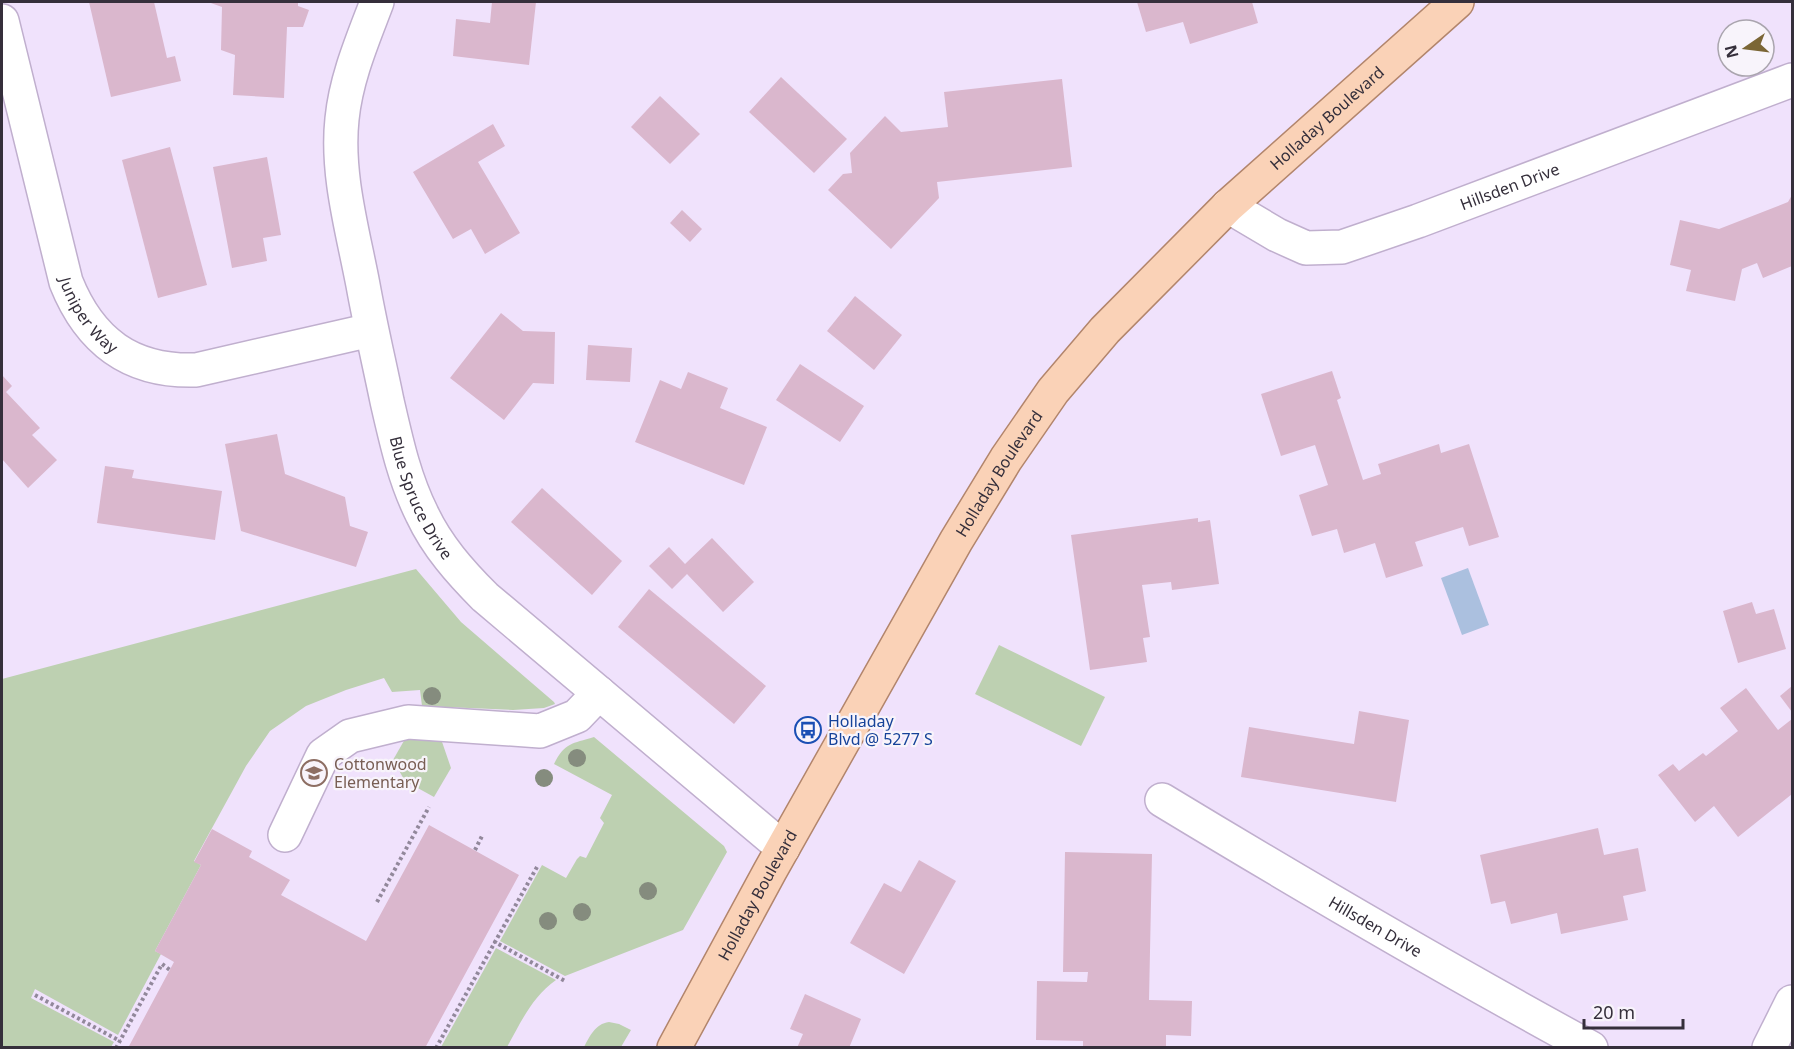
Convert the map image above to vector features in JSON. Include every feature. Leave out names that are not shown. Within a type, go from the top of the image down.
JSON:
[{"type":"main road","name":"Holladay Boulevard","points":[[674,1047],[956,541],[1029,424],[1053,391],[1105,330],[1228,206],[1457,2]]},
{"type":"street","name":"Blue Spruce Drive","points":[[377,2],[347,87],[342,119],[341,151],[344,184],[400,460],[421,514],[465,578],[485,597],[783,848]]},
{"type":"street","name":"Juniper Way","points":[[2,21],[66,282],[84,319],[98,336],[133,360],[154,367],[196,370],[372,330]]},
{"type":"street","name":"Hillsden Drive","points":[[1228,206],[1276,236],[1306,248],[1342,247],[1418,221],[1792,80]]},
{"type":"street","points":[[285,835],[323,755],[350,736],[408,722],[540,731],[577,716],[599,693]]},
{"type":"street","name":"Hillsden Drive","points":[[1162,800],[1322,897],[1472,983],[1591,1047]]},
{"type":"street","points":[[1769,1047],[1792,1002]]},
{"type":"path","points":[[377,902],[429,807]]},
{"type":"path","points":[[475,850],[482,836]]},
{"type":"path","points":[[436,1047],[537,867]]},
{"type":"path","points":[[495,942],[565,981]]},
{"type":"path","points":[[116,1047],[162,964],[170,970]]},
{"type":"path","points":[[35,995],[120,1041]]},
{"type":"green space","points":[[416,569],[461,622],[555,704],[544,708],[513,710],[422,706],[420,690],[392,692],[384,678],[306,706],[270,731],[246,766],[194,861],[201,865],[155,951],[161,954],[118,1035],[35,989],[31,998],[114,1042],[111,1047],[2,1048],[2,679]]},
{"type":"green space","points":[[999,645],[1105,697],[1081,746],[975,694]]},
{"type":"green space","points":[[594,737],[724,846],[727,852],[683,930],[565,976],[500,941],[542,865],[566,878],[580,856],[586,858],[604,823],[600,818],[612,795],[554,764],[566,748]]},
{"type":"green space","points":[[405,739],[441,739],[451,768],[434,797],[405,781],[393,760]]},
{"type":"green space","points":[[496,948],[556,980],[534,1002],[507,1047],[441,1047]]},
{"type":"green space","points":[[609,1022],[631,1030],[621,1047],[584,1047],[597,1028]]},
{"type":"water","points":[[1468,568],[1489,625],[1462,635],[1441,578]]},
{"type":"building","points":[[89,2],[154,2],[167,58],[175,56],[181,81],[111,97]]},
{"type":"building","points":[[208,2],[298,2],[298,6],[309,10],[303,27],[287,27],[284,98],[233,95],[235,55],[221,50],[222,7]]},
{"type":"building","points":[[492,2],[536,2],[529,65],[453,56],[456,19],[490,23]]},
{"type":"building","points":[[1137,2],[1252,2],[1258,23],[1190,44],[1183,22],[1146,32]]},
{"type":"building","points":[[781,77],[847,139],[814,173],[749,112]]},
{"type":"building","points":[[1062,79],[1072,167],[937,182],[939,198],[891,249],[828,190],[843,174],[852,173],[850,153],[885,116],[901,132],[948,127],[944,92]]},
{"type":"building","points":[[660,96],[700,134],[670,164],[631,127]]},
{"type":"building","points":[[493,124],[505,146],[478,162],[520,233],[485,254],[471,229],[453,239],[413,172]]},
{"type":"building","points":[[170,147],[207,285],[158,298],[122,160]]},
{"type":"building","points":[[267,157],[281,235],[263,238],[267,261],[232,268],[213,167]]},
{"type":"building","points":[[1792,195],[1792,266],[1763,278],[1757,263],[1742,269],[1735,301],[1686,291],[1691,270],[1670,265],[1680,220],[1719,229],[1788,202]]},
{"type":"building","points":[[682,210],[702,229],[690,242],[670,223]]},
{"type":"building","points":[[855,296],[902,335],[874,370],[827,331]]},
{"type":"building","points":[[501,313],[523,331],[555,332],[554,384],[533,383],[504,420],[450,378]]},
{"type":"building","points":[[588,345],[632,348],[630,382],[586,380]]},
{"type":"building","points":[[800,364],[864,406],[840,442],[776,400]]},
{"type":"building","points":[[1332,371],[1341,398],[1337,400],[1363,480],[1381,474],[1378,464],[1439,444],[1441,453],[1469,444],[1499,537],[1469,546],[1463,527],[1415,542],[1423,566],[1386,578],[1375,543],[1344,553],[1337,529],[1312,536],[1299,495],[1328,485],[1315,445],[1281,456],[1261,394]]},
{"type":"building","points":[[688,372],[728,388],[720,408],[767,427],[744,485],[635,442],[660,380],[681,389]]},
{"type":"building","points":[[2,375],[12,386],[6,392],[40,428],[32,435],[57,460],[28,488],[2,459]]},
{"type":"building","points":[[277,434],[285,474],[345,497],[350,526],[368,532],[356,567],[241,531],[225,444]]},
{"type":"building","points":[[105,466],[134,470],[132,478],[222,491],[215,540],[97,523]]},
{"type":"building","points":[[542,488],[622,561],[592,595],[511,522]]},
{"type":"building","points":[[1198,518],[1198,522],[1210,520],[1219,584],[1172,590],[1171,582],[1142,585],[1150,637],[1143,638],[1147,662],[1090,670],[1071,535]]},
{"type":"building","points":[[712,538],[754,582],[723,612],[687,574],[672,589],[649,566],[669,547],[685,564]]},
{"type":"building","points":[[649,589],[766,686],[734,724],[618,627]]},
{"type":"building","points":[[1752,602],[1756,614],[1774,609],[1786,649],[1738,663],[1723,611]]},
{"type":"building","points":[[1792,686],[1792,712],[1780,696]]},
{"type":"building","points":[[1746,688],[1778,730],[1792,719],[1792,794],[1738,837],[1714,806],[1695,822],[1658,775],[1673,764],[1679,771],[1703,753],[1706,756],[1738,731],[1720,708]]},
{"type":"building","points":[[1359,711],[1409,720],[1396,802],[1241,777],[1249,727],[1354,744]]},
{"type":"building","points":[[429,825],[519,875],[425,1048],[128,1048],[174,962],[155,951],[201,865],[194,862],[212,829],[252,851],[249,857],[290,880],[281,895],[366,941]]},
{"type":"building","points":[[1598,828],[1604,855],[1638,848],[1646,891],[1623,896],[1628,920],[1561,934],[1557,913],[1511,924],[1505,901],[1491,904],[1480,855]]},
{"type":"building","points":[[1065,852],[1152,854],[1149,1000],[1192,1001],[1191,1036],[1166,1035],[1166,1048],[1083,1048],[1083,1041],[1036,1040],[1037,981],[1087,982],[1088,972],[1063,972]]},
{"type":"building","points":[[919,860],[956,881],[904,974],[850,943],[884,883],[901,892]]},
{"type":"building","points":[[805,994],[861,1019],[849,1048],[797,1048],[803,1034],[790,1029]]},
{"type":"place","name":"Holladay Blvd @ 5277 S","points":[[808,730]]},
{"type":"place","name":"Cottonwood Elementary","points":[[314,773]]}]
